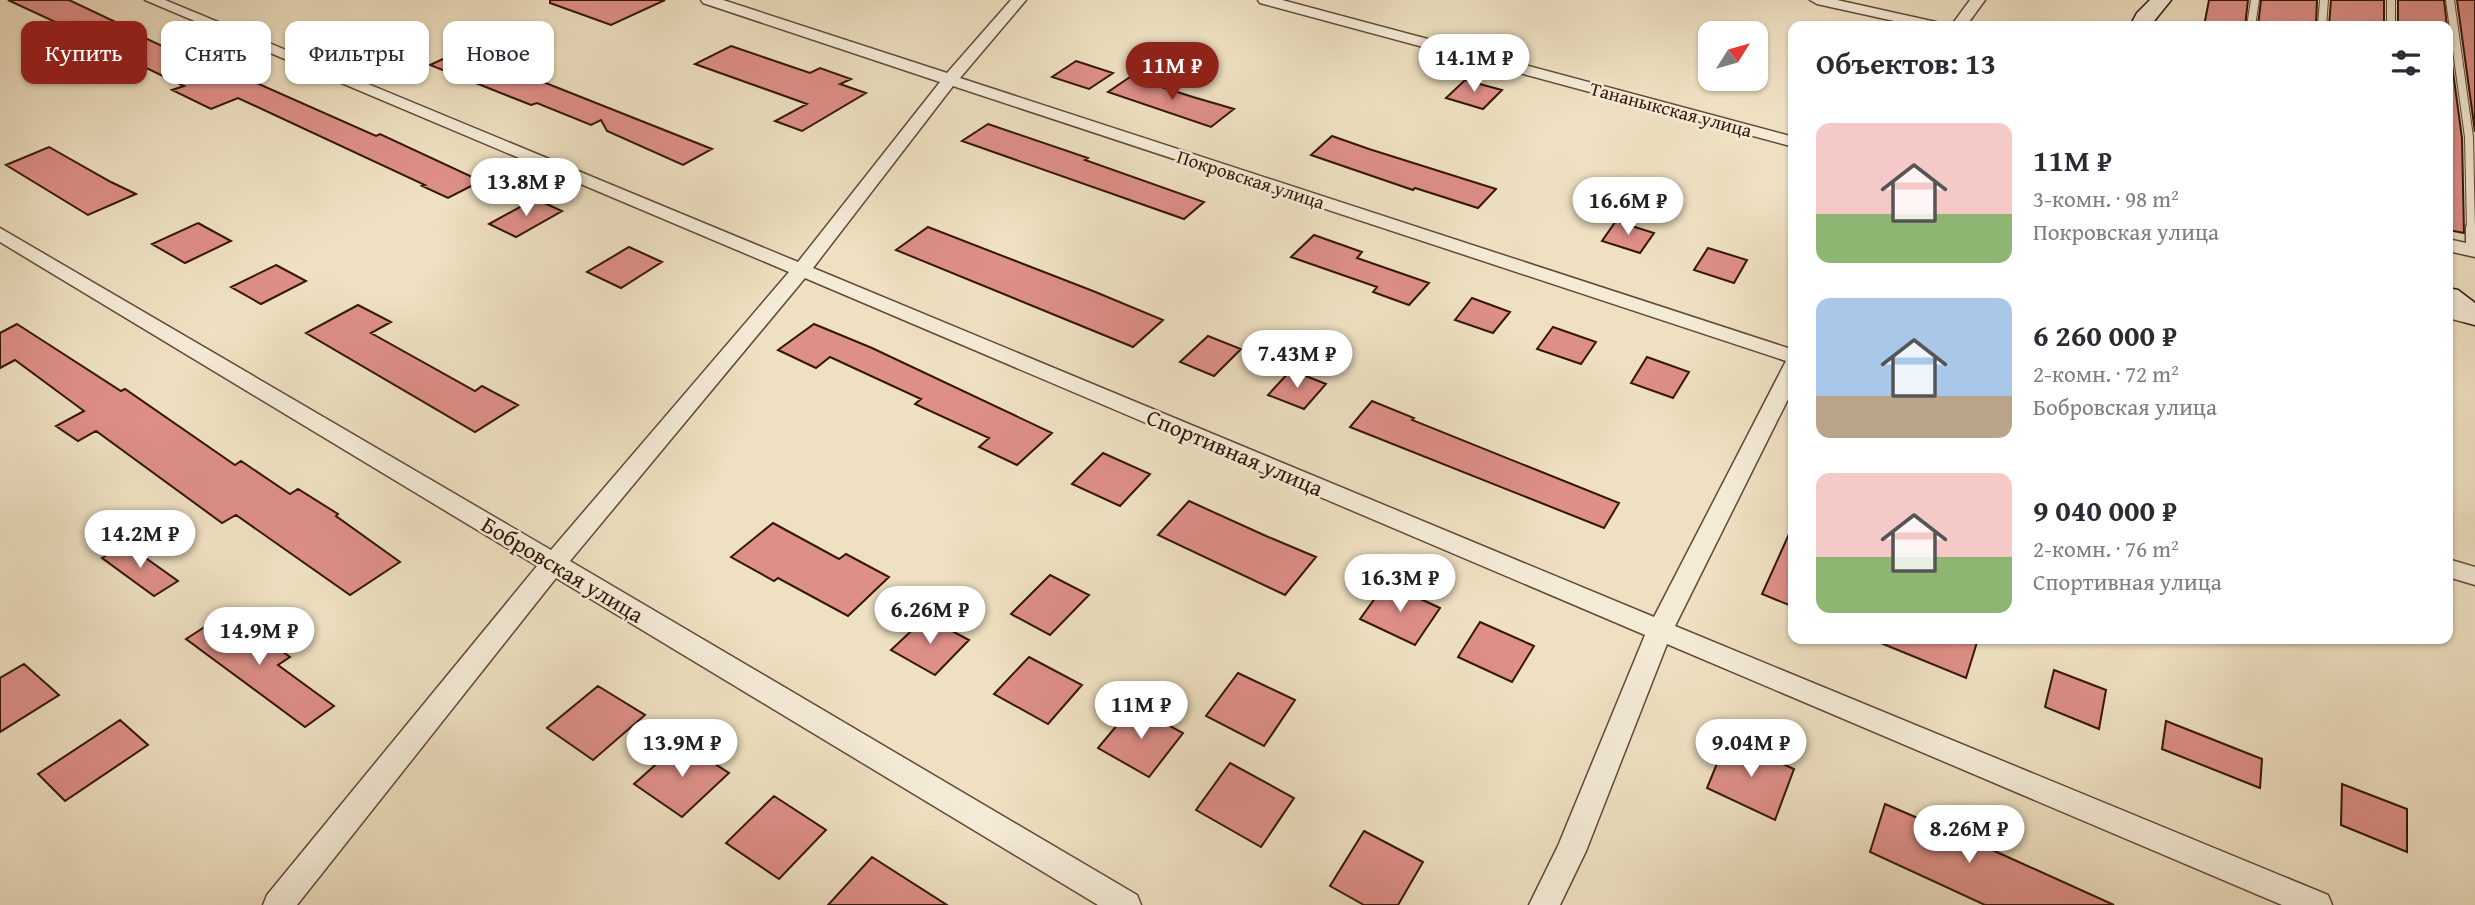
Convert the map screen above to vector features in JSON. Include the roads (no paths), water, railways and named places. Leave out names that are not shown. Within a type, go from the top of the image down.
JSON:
[{"type":"main road","points":[[2142,21],[2161,0]]},
{"type":"main road","points":[[2453,300],[2475,318]]},
{"type":"street","name":"Спортивная улица","points":[[152,0],[803,268],[1660,632],[2317,905]]},
{"type":"street","name":"Покровская улица","points":[[708,0],[1788,355]]},
{"type":"street","points":[[278,905],[554,563],[803,268],[949,81],[1019,0]]},
{"type":"street","name":"Тананыкская улица","points":[[1265,0],[1788,140]]},
{"type":"street","points":[[1817,0],[1913,21]]},
{"type":"street","points":[[1962,21],[1978,0]]},
{"type":"street","name":"Бобровская улица","points":[[0,234],[1126,905]]},
{"type":"street","points":[[2453,246],[2473,250]]},
{"type":"street","points":[[2453,313],[2475,318]]},
{"type":"street","points":[[1544,905],[1571,851],[1660,632],[1788,377]]},
{"type":"street","points":[[2453,569],[2475,576]]},
{"type":"lane","points":[[2252,21],[2255,0]]},
{"type":"lane","points":[[2322,21],[2324,0]]},
{"type":"lane","points":[[2391,0],[2391,21]]},
{"type":"lane","points":[[2450,0],[2453,21]]},
{"type":"lane","points":[[2453,22],[2469,137],[2473,250]]}]
